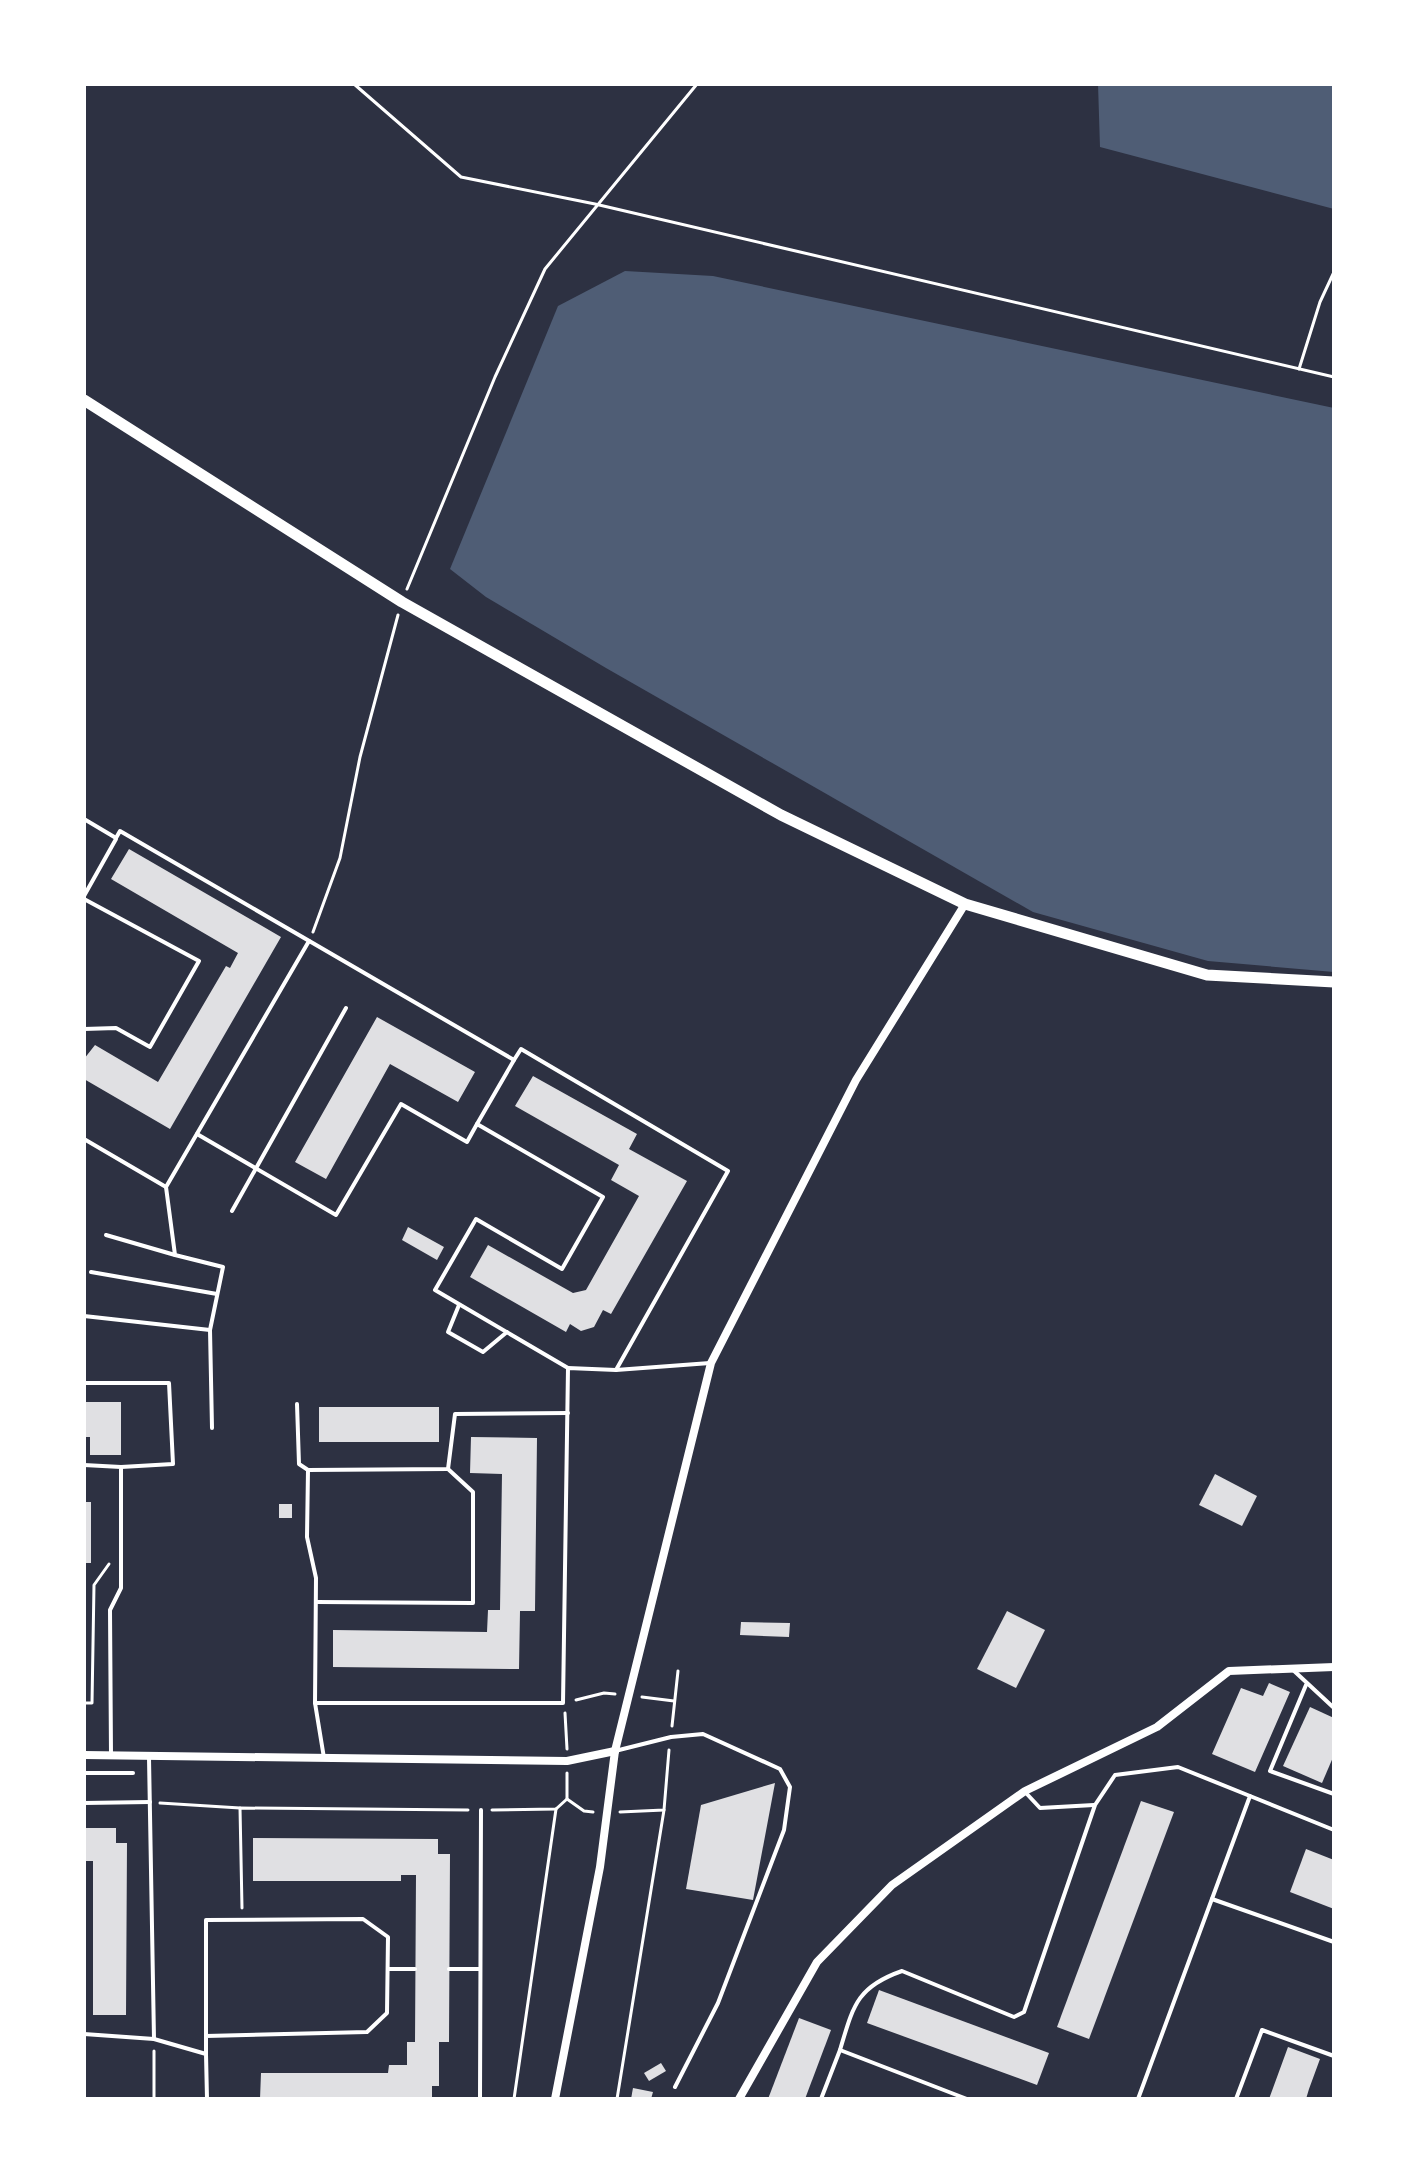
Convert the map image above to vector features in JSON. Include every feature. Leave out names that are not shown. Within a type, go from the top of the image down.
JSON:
[{"type":"street","points":[[84,400],[402,602],[781,815],[965,904],[1207,975],[1334,982]]},
{"type":"street","points":[[555,2099],[600,1867],[615,1751],[711,1363],[856,1080],[965,904]]},
{"type":"street","points":[[739,2099],[817,1962],[892,1885],[1025,1791],[1157,1727],[1229,1671],[1334,1667]]},
{"type":"street","points":[[84,1755],[567,1761],[615,1751]]},
{"type":"lane","points":[[84,819],[116,838]]},
{"type":"lane","points":[[84,1029],[116,1028],[150,1047],[199,961],[84,898],[120,831],[514,1060]]},
{"type":"lane","points":[[175,1255],[166,1187],[309,941]]},
{"type":"lane","points":[[232,1211],[346,1008]]},
{"type":"lane","points":[[197,1134],[336,1215],[401,1104],[467,1142],[521,1049],[728,1171],[616,1370]]},
{"type":"lane","points":[[477,1124],[603,1197],[562,1269],[476,1219],[435,1290],[568,1368],[616,1370],[711,1363]]},
{"type":"lane","points":[[84,1139],[166,1187]]},
{"type":"lane","points":[[106,1235],[223,1267],[210,1330],[212,1428]]},
{"type":"lane","points":[[91,1272],[217,1294]]},
{"type":"lane","points":[[459,1305],[448,1332],[483,1352],[507,1332]]},
{"type":"lane","points":[[84,1316],[210,1330]]},
{"type":"lane","points":[[315,1703],[563,1703],[568,1368]]},
{"type":"lane","points":[[84,1383],[169,1383],[173,1464],[121,1467],[84,1465]]},
{"type":"lane","points":[[297,1404],[299,1464],[308,1470],[448,1469],[473,1492],[473,1603],[316,1602]]},
{"type":"lane","points":[[448,1469],[455,1414],[568,1413]]},
{"type":"lane","points":[[111,1755],[110,1610],[121,1588],[121,1467]]},
{"type":"lane","points":[[308,1470],[307,1537],[316,1578],[315,1703],[324,1758]]},
{"type":"lane","points":[[1290,1667],[1334,1708]]},
{"type":"lane","points":[[1306,1685],[1270,1771],[1334,1794]]},
{"type":"lane","points":[[615,1751],[671,1737],[703,1734],[780,1769],[790,1787],[784,1830],[718,2003],[675,2087]]},
{"type":"lane","points":[[149,1755],[154,2039]]},
{"type":"lane","points":[[821,2099],[851,2010],[877,1980],[902,1971],[1014,2017],[1024,2012],[1095,1805],[1115,1775],[1178,1767],[1334,1830]]},
{"type":"lane","points":[[84,1773],[133,1773]]},
{"type":"lane","points":[[1025,1791],[1040,1808],[1095,1805]]},
{"type":"lane","points":[[1138,2099],[1250,1796]]},
{"type":"lane","points":[[84,1803],[150,1802]]},
{"type":"lane","points":[[480,2099],[481,1810]]},
{"type":"lane","points":[[1212,1899],[1334,1942]]},
{"type":"lane","points":[[206,2036],[367,2032],[387,2013],[388,1937],[363,1919],[206,1920],[206,2036],[206,2054],[207,2099]]},
{"type":"lane","points":[[388,1969],[415,1969]]},
{"type":"lane","points":[[449,1969],[480,1969]]},
{"type":"lane","points":[[1236,2099],[1262,2030],[1334,2056]]},
{"type":"lane","points":[[84,2034],[154,2039],[206,2054]]},
{"type":"lane","points":[[840,2050],[967,2099]]},
{"type":"path","points":[[354,84],[461,177],[595,204],[1334,377]]},
{"type":"path","points":[[309,941],[340,858],[360,757],[402,602],[495,377],[545,269],[595,204],[697,84]]},
{"type":"path","points":[[1299,369],[1320,302],[1334,272]]},
{"type":"path","points":[[84,1703],[92,1703],[94,1585],[111,1561]]},
{"type":"path","points":[[514,2099],[556,1809],[567,1799]]},
{"type":"path","points":[[150,1802],[240,1808],[556,1809]]},
{"type":"path","points":[[240,1808],[242,1920]]},
{"type":"path","points":[[617,2099],[664,1810]]},
{"type":"path","points":[[154,2039],[154,2099]]},
{"type":"water","points":[[1098,84],[1334,84],[1334,209],[1100,147]]},
{"type":"water","points":[[625,271],[713,276],[1334,408],[1334,972],[1208,961],[1033,912],[606,668],[486,597],[450,569],[558,306]]},
{"type":"building","points":[[129,849],[281,937],[170,1129],[84,1079],[84,1059],[95,1045],[158,1082],[226,966],[230,968],[238,953],[111,879]]},
{"type":"building","points":[[377,1017],[475,1072],[458,1102],[390,1064],[326,1179],[295,1162]]},
{"type":"building","points":[[533,1076],[637,1134],[629,1149],[687,1181],[611,1314],[603,1310],[594,1327],[581,1331],[570,1324],[566,1332],[470,1277],[488,1245],[573,1293],[586,1290],[639,1196],[611,1180],[619,1165],[515,1106]]},
{"type":"building","points":[[408,1227],[444,1247],[437,1260],[402,1240]]},
{"type":"building","points":[[84,1402],[121,1402],[121,1455],[90,1455],[90,1437],[84,1437]]},
{"type":"building","points":[[319,1407],[439,1407],[439,1442],[319,1442]]},
{"type":"building","points":[[471,1437],[537,1438],[535,1611],[520,1611],[519,1669],[333,1667],[333,1630],[487,1632],[488,1610],[500,1610],[502,1474],[470,1473]]},
{"type":"building","points":[[1215,1474],[1257,1496],[1242,1526],[1199,1505]]},
{"type":"building","points":[[84,1502],[91,1502],[91,1563],[84,1563]]},
{"type":"building","points":[[279,1504],[292,1504],[292,1518],[279,1518]]},
{"type":"building","points":[[1007,1611],[1045,1630],[1016,1688],[977,1669]]},
{"type":"building","points":[[741,1622],[790,1623],[789,1637],[740,1635]]},
{"type":"building","points":[[1269,1683],[1290,1692],[1255,1772],[1212,1754],[1241,1688],[1263,1696]]},
{"type":"building","points":[[1310,1707],[1334,1718],[1334,1755],[1322,1783],[1283,1766]]},
{"type":"building","points":[[775,1783],[753,1900],[686,1889],[701,1805]]},
{"type":"building","points":[[1141,1801],[1174,1812],[1089,2039],[1057,2027]]},
{"type":"building","points":[[84,1828],[116,1828],[116,1843],[127,1843],[126,2015],[93,2015],[93,1861],[84,1861]]},
{"type":"building","points":[[253,1838],[438,1839],[438,1854],[450,1854],[449,2042],[439,2042],[439,2086],[432,2086],[432,2098],[260,2099],[261,2073],[388,2073],[389,2065],[407,2065],[407,2042],[415,2042],[416,1875],[401,1875],[401,1881],[253,1881]]},
{"type":"building","points":[[1306,1849],[1334,1860],[1334,1909],[1290,1892]]},
{"type":"building","points":[[879,1990],[1049,2053],[1037,2085],[867,2023]]},
{"type":"building","points":[[799,2018],[831,2030],[805,2099],[768,2099]]},
{"type":"building","points":[[1288,2047],[1320,2059],[1306,2099],[1269,2099]]},
{"type":"building","points":[[661,2063],[666,2071],[649,2081],[644,2073]]},
{"type":"building","points":[[633,2088],[653,2092],[651,2099],[631,2099]]}]
